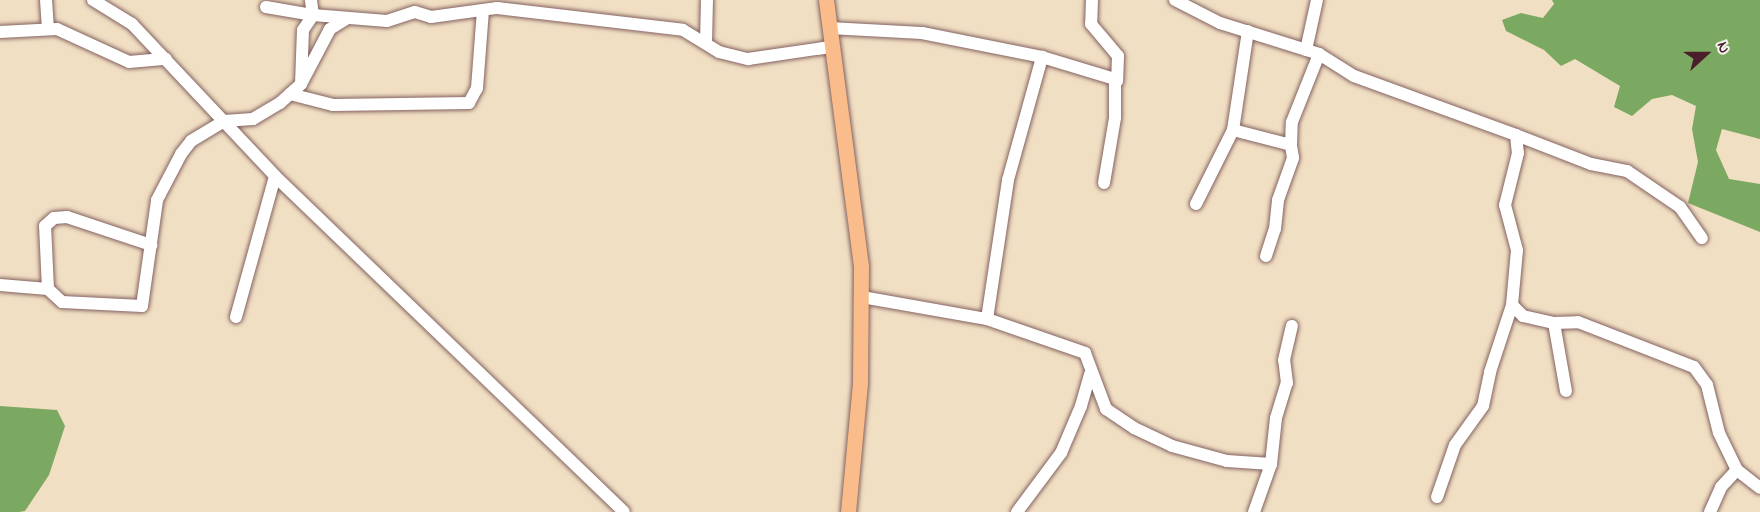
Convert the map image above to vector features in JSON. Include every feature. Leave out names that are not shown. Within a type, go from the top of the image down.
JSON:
[{"type":"main road","points":[[826,0],[830,47],[860,257],[862,297],[860,383],[848,512]]},
{"type":"street","points":[[46,0],[48,28]]},
{"type":"street","points":[[93,0],[132,24],[276,176],[624,512]]},
{"type":"street","points":[[301,84],[303,30],[313,15],[311,0]]},
{"type":"street","points":[[706,43],[707,0]]},
{"type":"street","points":[[1092,0],[1091,24],[1118,56],[1104,183]]},
{"type":"street","points":[[1175,0],[1220,23],[1319,54],[1354,76],[1591,164],[1627,171],[1680,207],[1702,238]]},
{"type":"street","points":[[1306,50],[1317,0]]},
{"type":"street","points":[[266,7],[313,15],[387,21],[415,6],[431,17],[483,10],[617,19],[683,30],[719,52],[748,59],[830,47]]},
{"type":"street","points":[[290,94],[333,105],[469,103],[477,88],[483,10]]},
{"type":"street","points":[[0,285],[48,289],[62,302],[142,306],[157,200],[168,174],[191,141],[224,121],[253,119],[290,94],[301,84],[330,29],[348,18]]},
{"type":"street","points":[[0,32],[48,28],[129,62],[166,59]]},
{"type":"street","points":[[829,28],[922,33],[1042,57],[1102,73],[1117,81]]},
{"type":"street","points":[[1196,204],[1233,130],[1248,31]]},
{"type":"street","points":[[1266,256],[1275,230],[1278,200],[1293,158],[1292,122],[1319,54]]},
{"type":"street","points":[[987,319],[1008,180],[1042,57]]},
{"type":"street","points":[[1233,130],[1291,145]]},
{"type":"street","points":[[1437,497],[1455,445],[1483,406],[1490,372],[1512,305],[1517,250],[1505,205],[1518,153],[1516,135]]},
{"type":"street","points":[[236,317],[276,176]]},
{"type":"street","points":[[48,289],[45,226],[54,218],[67,217],[151,245]]},
{"type":"street","points":[[862,297],[987,319],[1085,353],[1090,374],[1106,409],[1134,428],[1172,446],[1227,461],[1271,464]]},
{"type":"street","points":[[1512,305],[1523,316],[1554,323],[1578,322],[1694,368],[1707,385],[1719,433],[1737,470],[1760,488]]},
{"type":"street","points":[[1554,323],[1566,391]]},
{"type":"street","points":[[1254,512],[1271,464],[1276,417],[1287,383],[1284,360],[1292,326]]},
{"type":"street","points":[[1017,512],[1060,453],[1081,406],[1090,374]]},
{"type":"street","points":[[1710,512],[1721,487],[1737,470]]},
{"type":"green space","points":[[1552,0],[1760,0],[1760,139],[1722,129],[1716,150],[1729,179],[1760,184],[1760,232],[1688,203],[1698,162],[1692,129],[1696,106],[1672,95],[1652,99],[1632,116],[1614,107],[1620,86],[1575,59],[1561,66],[1544,50],[1506,31],[1502,20],[1521,13],[1543,18],[1554,4]]},
{"type":"green space","points":[[0,406],[57,410],[65,426],[49,475],[25,511],[0,512]]}]
